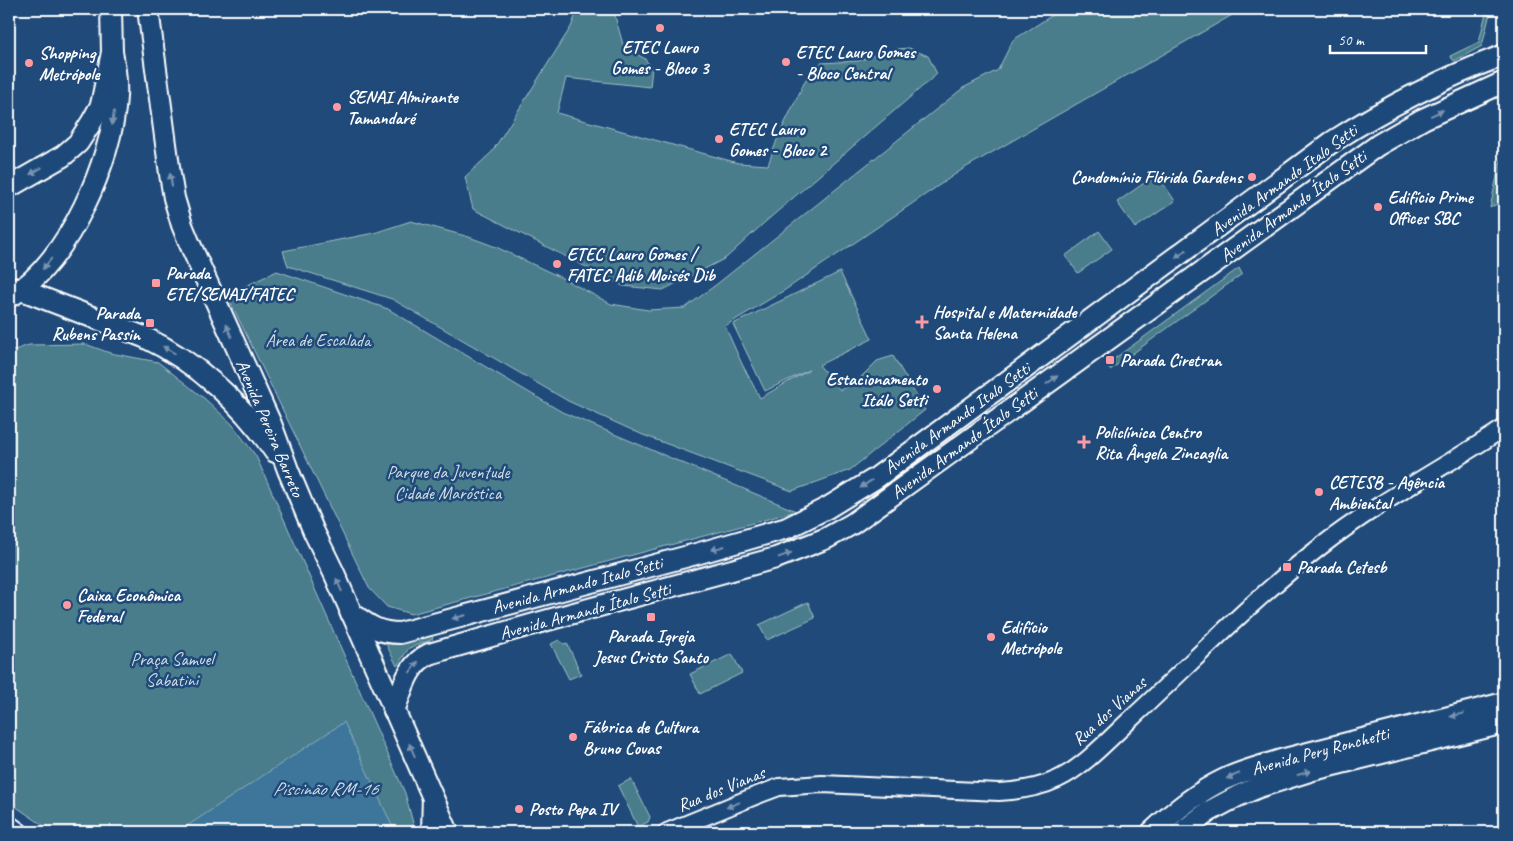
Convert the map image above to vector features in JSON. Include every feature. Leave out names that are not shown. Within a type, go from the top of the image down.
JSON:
[{"type":"main road","points":[[13,292],[37,276],[59,248],[88,199],[106,150],[116,98],[111,9]]},
{"type":"main road","name":"Avenida Pereira Barreto","points":[[148,9],[174,198],[188,242],[271,424],[288,470],[448,832]]},
{"type":"main road","points":[[9,187],[63,156],[78,143],[100,104],[112,52]]},
{"type":"main road","name":"Avenida Armando Italo Setti","points":[[350,612],[377,630],[387,633],[400,633],[787,528],[827,508],[876,478],[1332,142],[1408,98],[1504,55]]},
{"type":"main road","points":[[1393,136],[1383,128],[1385,122],[1455,85],[1472,68]]},
{"type":"main road","name":"Avenida Armando Ítalo Setti","points":[[394,711],[410,671],[423,657],[548,620],[776,558],[804,549],[852,524],[1378,145],[1423,120],[1504,82]]},
{"type":"main road","points":[[1330,179],[1333,170],[1356,153],[1361,146],[1358,140],[1352,138],[1337,144],[1332,142]]},
{"type":"main road","points":[[1210,232],[1220,237],[1223,242],[1224,255]]},
{"type":"main road","points":[[13,292],[144,337],[181,357],[238,406],[288,470]]},
{"type":"main road","points":[[978,402],[984,411],[995,420]]},
{"type":"main road","points":[[942,428],[951,431],[956,436],[958,440],[957,448]]},
{"type":"main road","points":[[636,597],[633,590],[636,581],[688,566],[696,558],[696,554]]},
{"type":"main road","points":[[548,620],[552,611],[612,593],[615,588],[609,576]]},
{"type":"main road","name":"Avenida Pery Ronchetti","points":[[1152,832],[1206,789],[1249,770],[1281,760],[1504,703]]},
{"type":"main road","name":"Avenida Pery Ronchetti","points":[[1182,832],[1208,812],[1260,787],[1313,770],[1504,723]]},
{"type":"street","name":"Rua dos Vianas","points":[[667,832],[779,787],[830,784],[999,792],[1026,790],[1058,780],[1082,764],[1260,597],[1313,552],[1361,517],[1504,428]]},
{"type":"street","points":[[430,832],[431,794]]},
{"type":"street","points":[[9,824],[20,832]]},
{"type":"green space","points":[[578,9],[613,9],[624,48],[644,58],[652,68],[650,87],[566,78],[557,113],[738,163],[768,165],[778,137],[810,71],[821,63],[859,61],[887,50],[909,48],[928,56],[937,74],[726,258],[663,290],[623,286],[473,209],[465,177],[492,152],[571,27]]},
{"type":"green space","points":[[1062,9],[1231,9],[1234,14],[963,169],[785,290],[725,326],[760,398],[809,370],[765,391],[733,324],[840,272],[872,339],[819,365],[840,390],[857,381],[877,361],[893,356],[925,410],[850,470],[792,491],[643,435],[568,401],[392,299],[288,266],[283,251],[374,233],[411,221],[469,237],[496,247],[562,278],[611,304],[648,310],[685,308],[963,88],[998,70],[1013,40]]},
{"type":"green space","points":[[1487,9],[1491,9],[1482,46],[1454,61],[1450,56],[1479,42]]},
{"type":"green space","points":[[1504,144],[1504,200],[1490,208]]},
{"type":"green space","points":[[1157,174],[1175,201],[1135,228],[1117,202]]},
{"type":"green space","points":[[1099,231],[1112,249],[1078,273],[1065,256]]},
{"type":"green space","points":[[1239,268],[1242,274],[1110,370],[1107,364]]},
{"type":"green space","name":"Parque da Juventude Cidade Maróstica","points":[[277,271],[388,309],[562,412],[796,511],[411,614],[387,607],[369,588],[227,295]]},
{"type":"green space","name":"Praça Samuel Sabatini","points":[[85,344],[110,353],[158,362],[205,399],[232,424],[256,456],[405,793],[413,823],[413,832],[53,832],[9,802],[9,352],[29,345]]},
{"type":"green space","points":[[808,602],[815,618],[767,640],[759,625]]},
{"type":"green space","points":[[431,633],[433,639],[409,648],[397,666],[386,644]]},
{"type":"green space","points":[[559,640],[564,644],[567,643],[581,674],[569,679],[551,644]]},
{"type":"green space","points":[[732,654],[742,673],[700,694],[690,674]]},
{"type":"green space","points":[[631,779],[650,817],[648,822],[638,827],[618,786]]},
{"type":"water","name":"Piscinão RM-16","points":[[344,722],[395,832],[178,832]]},
{"type":"place","name":"ETEC Lauro Gomes - Bloco 3","points":[[660,28]]},
{"type":"place","name":"ETEC Lauro Gomes - Bloco Central","points":[[786,62]]},
{"type":"place","name":"Shopping Metrópole","points":[[29,63]]},
{"type":"place","name":"SENAI Almirante Tamandaré","points":[[337,107]]},
{"type":"place","name":"ETEC Lauro Gomes - Bloco 2","points":[[719,139]]},
{"type":"place","name":"Condomínio Flórida Gardens","points":[[1252,177]]},
{"type":"place","name":"Edifício Prime Offices SBC","points":[[1378,207]]},
{"type":"place","name":"ETEC Lauro Gomes / FATEC Adib Moisés Dib","points":[[557,264]]},
{"type":"place","name":"Parada ETE/SENAI/FATEC","points":[[156,283]]},
{"type":"place","name":"Hospital e Maternidade Santa Helena","points":[[922,322]]},
{"type":"place","name":"Parada Rubens Passin","points":[[150,323]]},
{"type":"place","name":"Parada Ciretran","points":[[1110,360]]},
{"type":"place","name":"Estacionamento Itálo Setti","points":[[937,389]]},
{"type":"place","name":"Policlínica Centro Rita Ângela Zincaglia","points":[[1084,442]]},
{"type":"place","name":"CETESB - Agência Ambiental","points":[[1319,492]]},
{"type":"place","name":"Parada Cetesb","points":[[1287,567]]},
{"type":"place","name":"Caixa Econômica Federal","points":[[67,605]]},
{"type":"place","name":"Parada Igreja Jesus Cristo Santo","points":[[651,617]]},
{"type":"place","name":"Edifício Metrópole","points":[[991,637]]},
{"type":"place","name":"Fábrica de Cultura Bruno Covas","points":[[573,737]]},
{"type":"place","name":"Posto Pepa IV","points":[[519,809]]},
{"type":"park label","name":"Área de Escalada","points":[[318,340]]}]
